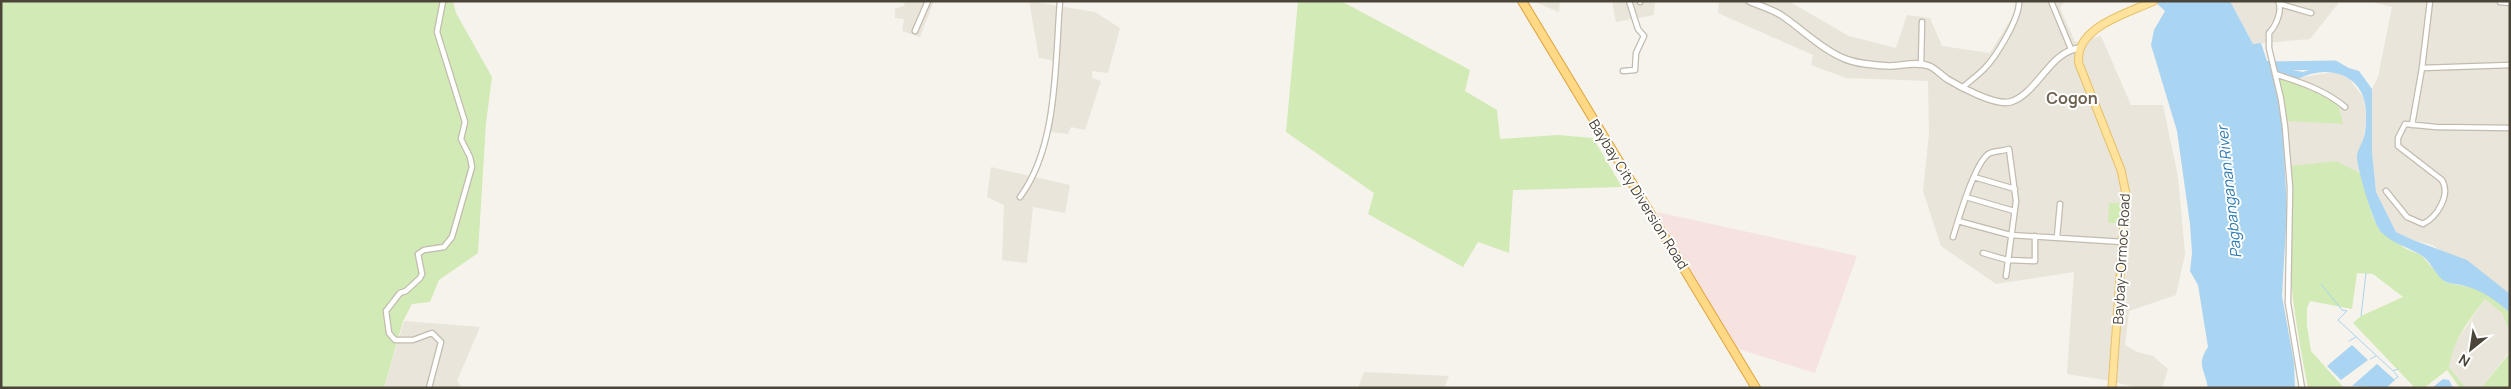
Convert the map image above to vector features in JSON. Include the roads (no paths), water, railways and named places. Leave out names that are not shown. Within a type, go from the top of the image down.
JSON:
[{"type":"highway","name":"Baybay City Diversion Road","points":[[1522,1],[1756,388]]},
{"type":"main road","points":[[2080,48],[2094,30],[2154,1]]},
{"type":"main road","name":"Baybay-Ormoc Road","points":[[2080,48],[2080,64],[2125,187],[2127,202],[2112,388]]},
{"type":"street","points":[[429,388],[441,342],[439,338],[432,334],[413,340],[396,340],[390,333],[386,311],[400,293],[406,291],[420,278],[422,274],[418,254],[424,250],[444,247],[452,237],[472,168],[470,157],[460,139],[465,122],[438,32],[443,1]]},
{"type":"street","points":[[915,31],[928,1]]},
{"type":"street","points":[[1020,197],[1025,190],[1043,148],[1051,121],[1060,1]]},
{"type":"street","points":[[1623,71],[1635,70],[1636,53],[1644,36],[1639,30],[1629,1]]},
{"type":"street","points":[[1750,1],[1779,14],[1827,49],[1847,60],[1888,66],[1922,64],[1932,67],[1948,80],[1993,101],[2011,102],[2071,49],[2080,48]]},
{"type":"street","points":[[1963,87],[1985,68],[1992,58],[2016,20],[2019,1]]},
{"type":"street","points":[[2051,1],[2071,49]]},
{"type":"street","points":[[2412,124],[2422,68],[2430,1]]},
{"type":"street","points":[[2500,2],[2510,3]]},
{"type":"street","points":[[2302,388],[2288,303],[2290,188],[2285,127],[2271,58],[2269,33],[2274,28],[2279,3],[2311,12]]},
{"type":"street","points":[[1922,22],[1922,64]]},
{"type":"street","points":[[2422,68],[2510,65]]},
{"type":"street","points":[[2275,73],[2311,86],[2336,99],[2345,107]]},
{"type":"street","points":[[2386,191],[2407,217],[2419,223],[2427,222],[2441,205],[2444,188],[2442,180],[2398,146],[2398,138],[2405,124],[2510,128]]},
{"type":"street","points":[[1953,238],[1974,177],[1989,153],[2009,150],[2015,188],[2006,276]]},
{"type":"street","points":[[1974,177],[2015,188]]},
{"type":"street","points":[[1966,197],[2014,211]]},
{"type":"street","points":[[2057,238],[2060,204]]},
{"type":"street","points":[[1958,221],[2010,235],[2124,242]]},
{"type":"street","points":[[1983,254],[2007,260],[2035,261],[2035,236]]},
{"type":"water","name":"Pagbanganan River","points":[[2154,1],[2230,1],[2253,44],[2261,43],[2267,61],[2276,61],[2292,70],[2303,72],[2318,67],[2338,65],[2359,71],[2372,89],[2372,152],[2376,192],[2396,232],[2467,260],[2510,294],[2510,313],[2478,290],[2442,280],[2425,258],[2390,240],[2381,232],[2370,208],[2357,157],[2366,127],[2364,100],[2360,89],[2352,81],[2333,73],[2321,72],[2298,79],[2275,71],[2272,72],[2282,120],[2287,209],[2282,296],[2294,363],[2295,388],[2208,388],[2202,363],[2204,353],[2208,347],[2198,285],[2190,271],[2192,253],[2190,224],[2177,131],[2151,45],[2154,30],[2165,11]]},
{"type":"water","points":[[2352,345],[2368,360],[2341,380],[2327,366]]},
{"type":"water","points":[[2377,364],[2395,380],[2386,388],[2352,386]]},
{"type":"water","points":[[2443,379],[2449,380],[2453,388],[2432,388]]},
{"type":"waterway","points":[[2272,66],[2335,65],[2345,71]]},
{"type":"waterway","points":[[2361,316],[2366,273]]},
{"type":"waterway","points":[[2321,284],[2342,310],[2347,311],[2338,320],[2393,371],[2398,369]]},
{"type":"waterway","points":[[2349,341],[2356,337]]},
{"type":"waterway","points":[[2370,359],[2376,356]]},
{"type":"waterway","points":[[2394,372],[2398,377],[2395,379]]},
{"type":"district","name":"Cogon","points":[[2072,98]]}]
